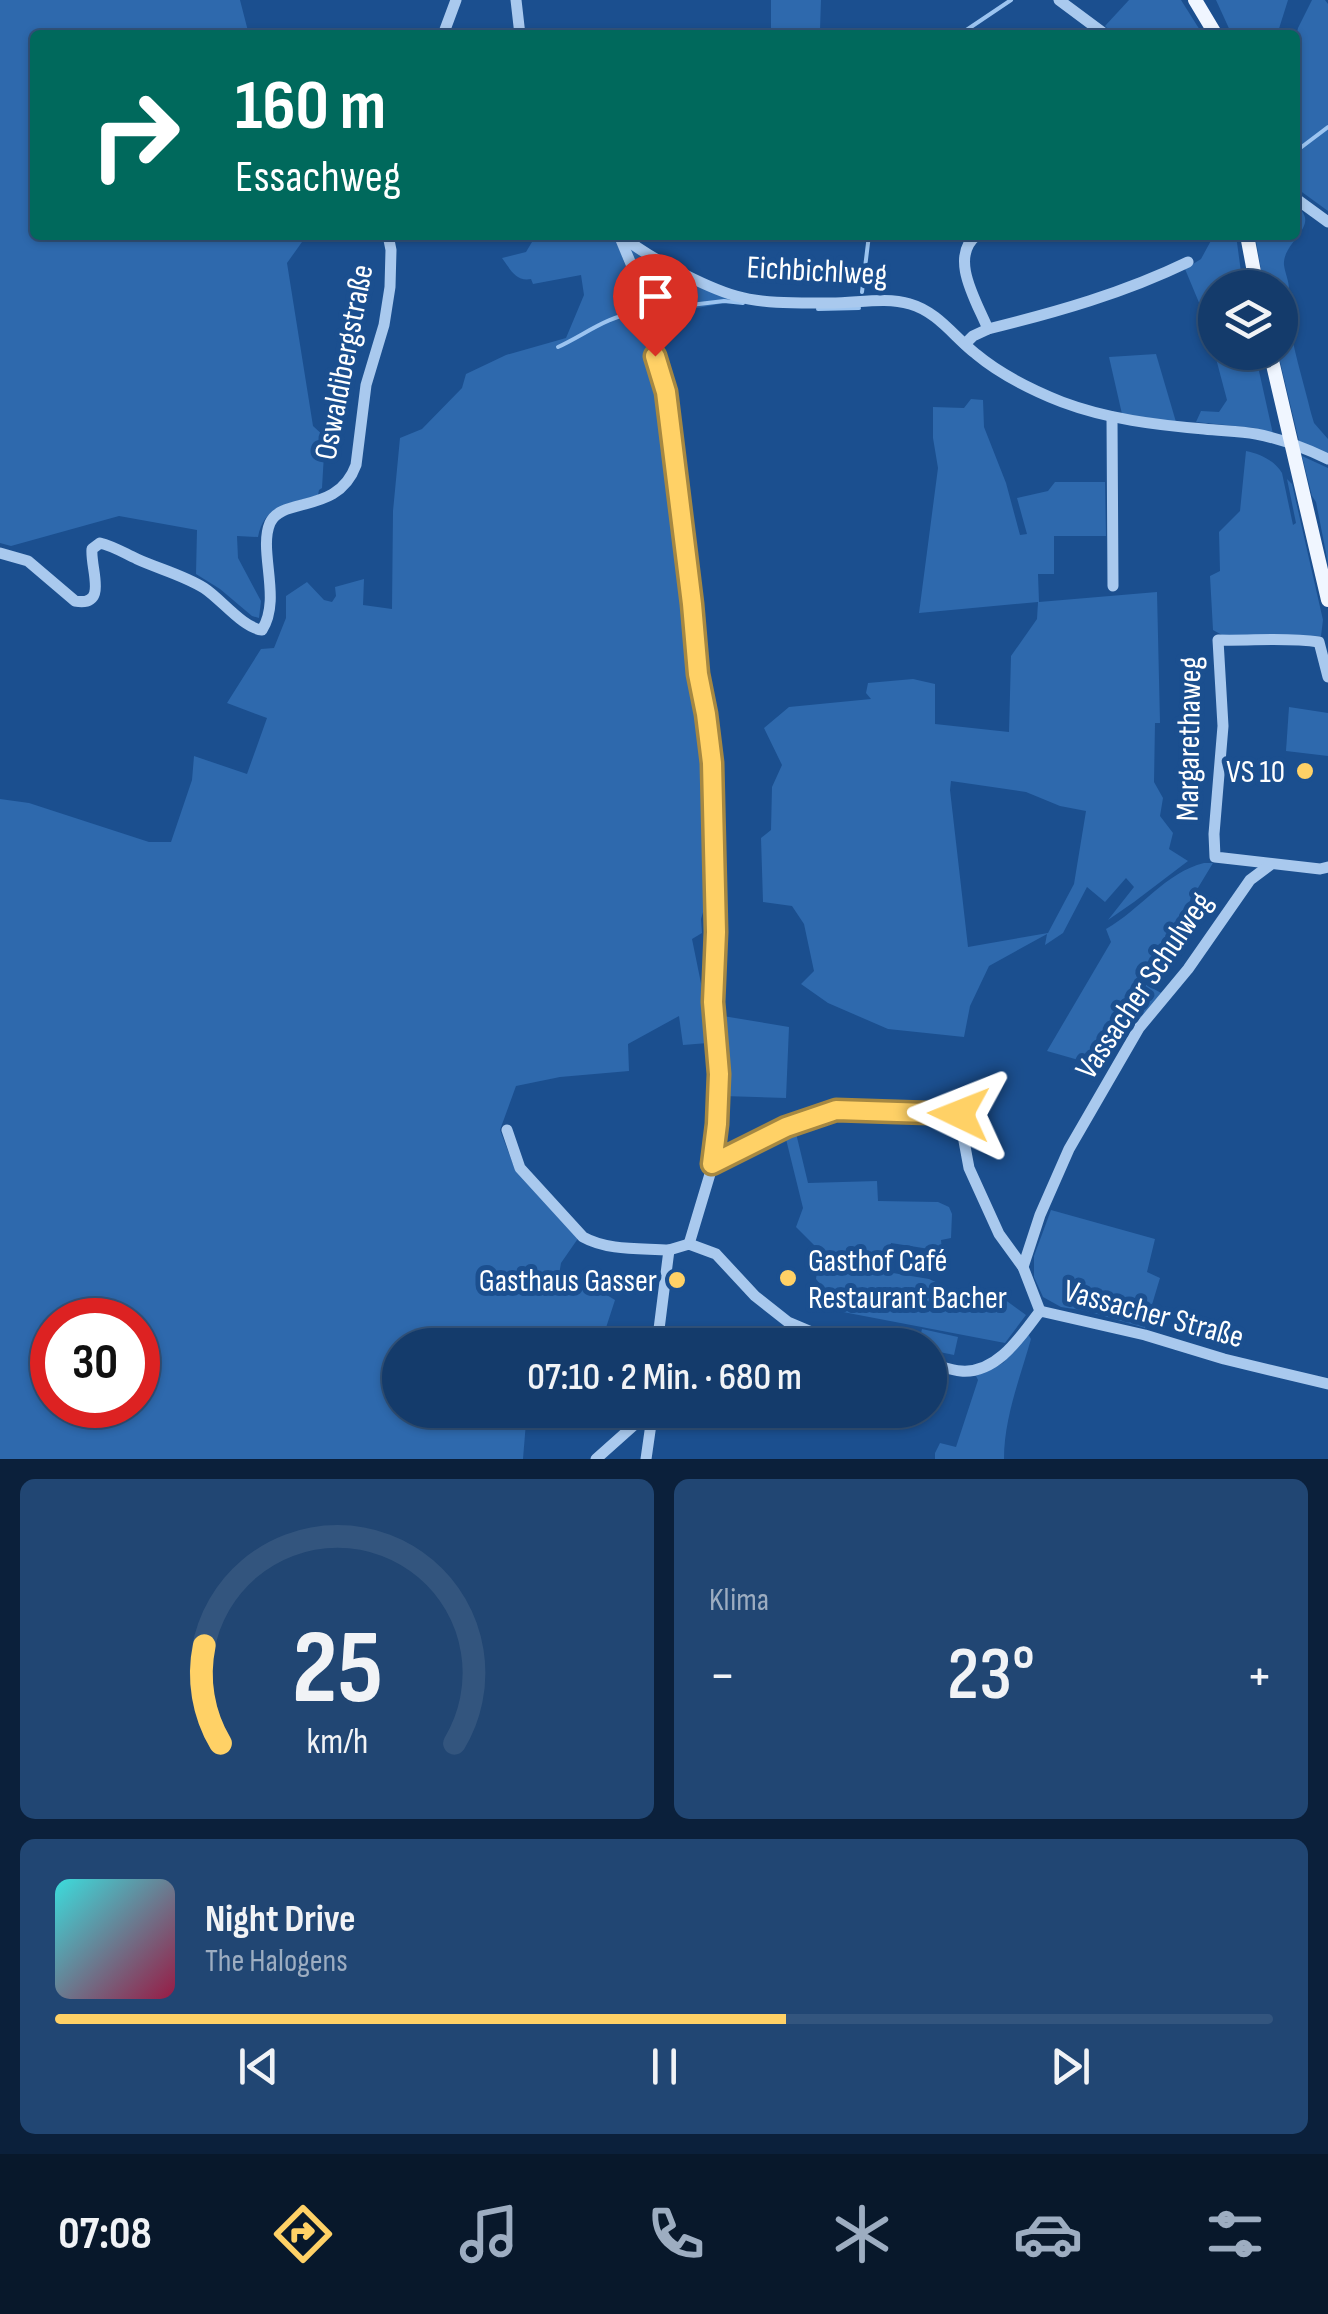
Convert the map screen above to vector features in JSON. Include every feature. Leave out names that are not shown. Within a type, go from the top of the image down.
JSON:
[{"type":"main road","points":[[1196,0],[1213,29]]},
{"type":"main road","points":[[1211,0],[1213,29]]},
{"type":"main road","points":[[1249,240],[1253,270]]},
{"type":"main road","points":[[1274,370],[1328,600]]},
{"type":"street","points":[[446,30],[456,0]]},
{"type":"street","points":[[516,0],[519,30]]},
{"type":"street","points":[[1060,0],[1099,30]]},
{"type":"street","points":[[1300,202],[1328,222]]},
{"type":"street","name":"Oswaldibergstraße","points":[[0,553],[28,562],[81,603],[95,597],[92,549],[106,544],[204,588],[251,628],[262,630],[270,601],[271,520],[280,512],[333,496],[352,476],[356,465],[366,385],[384,325],[390,288],[389,240]]},
{"type":"street","points":[[622,240],[666,392],[712,763],[717,1124],[712,1164],[690,1244]]},
{"type":"street","name":"Eichbichlweg","points":[[626,240],[718,290],[738,296],[828,304],[913,304],[932,314],[994,367],[1062,402],[1112,417],[1254,434],[1326,458]]},
{"type":"street","points":[[970,240],[963,256],[966,274],[988,329]]},
{"type":"street","points":[[965,344],[988,329],[1110,296],[1188,262]]},
{"type":"street","points":[[1112,417],[1114,586]]},
{"type":"street","name":"Margarethaweg","points":[[1270,865],[1215,857],[1223,726],[1218,640],[1292,638],[1319,642],[1328,677]]},
{"type":"street","points":[[1270,865],[1328,867]]},
{"type":"street","name":"Vassacher Schulweg","points":[[1024,1268],[1040,1215],[1069,1150],[1140,1028],[1188,969],[1250,880],[1270,865]]},
{"type":"street","points":[[712,1164],[786,1127],[836,1110],[959,1114],[969,1168],[998,1234],[1024,1268],[1040,1311]]},
{"type":"street","points":[[507,1130],[520,1168],[582,1238],[608,1246],[670,1250],[690,1244],[716,1254],[755,1296],[802,1328]]},
{"type":"street","points":[[659,1328],[670,1250]]},
{"type":"street","name":"Vassacher Straße","points":[[947,1368],[964,1372],[1007,1353],[1040,1311],[1328,1384]]},
{"type":"street","points":[[596,1459],[631,1428]]},
{"type":"street","points":[[646,1459],[650,1428]]},
{"type":"shaded area","points":[[0,0],[240,0],[248,30],[30,30],[30,240],[303,240],[287,263],[313,426],[325,437],[322,488],[318,495],[272,512],[258,537],[237,536],[238,558],[261,601],[259,618],[196,574],[197,530],[119,516],[11,546],[0,543]]},
{"type":"shaded area","points":[[771,0],[821,0],[820,30],[771,30]]},
{"type":"shaded area","points":[[1129,0],[1181,0],[1200,30],[1109,30],[1105,26]]},
{"type":"shaded area","points":[[1216,0],[1288,0],[1279,30],[1230,30]]},
{"type":"shaded area","points":[[1312,0],[1325,0],[1328,211],[1300,191],[1298,28]]},
{"type":"shaded area","points":[[1300,209],[1304,226],[1300,232]]},
{"type":"shaded area","points":[[532,240],[616,240],[658,376],[706,740],[712,883],[701,919],[702,933],[692,939],[708,1043],[683,1045],[679,1016],[628,1044],[629,1071],[560,1077],[516,1086],[500,1130],[513,1164],[579,1237],[561,1263],[558,1281],[587,1283],[615,1300],[606,1328],[382,1328],[382,1428],[526,1428],[523,1459],[0,1459],[0,799],[29,803],[149,842],[171,842],[192,780],[194,756],[247,774],[267,718],[227,703],[261,649],[274,648],[286,618],[286,596],[307,582],[324,600],[332,602],[335,587],[364,579],[363,605],[392,609],[393,511],[400,438],[422,429],[462,388],[466,374],[506,355],[566,338],[584,295],[581,275],[533,284],[531,279],[517,277],[502,258],[526,252]]},
{"type":"shaded area","points":[[1211,240],[1237,240],[1241,270],[1198,270],[1198,300],[1185,269],[1201,259]]},
{"type":"shaded area","points":[[1256,240],[1294,240],[1285,270],[1261,270]]},
{"type":"shaded area","points":[[627,243],[729,299],[730,302],[648,317]]},
{"type":"shaded area","points":[[1156,354],[1176,422],[1122,414],[1109,357]]},
{"type":"shaded area","points":[[1298,362],[1314,423],[1328,439],[1328,454],[1299,441],[1282,370],[1298,370]]},
{"type":"shaded area","points":[[1219,370],[1259,370],[1273,434],[1255,428],[1196,422],[1201,411],[1219,412],[1227,400]]},
{"type":"shaded area","points":[[971,399],[983,400],[984,427],[1006,483],[1020,535],[1027,534],[1017,498],[1048,491],[1055,482],[1105,482],[1106,536],[1054,536],[1054,574],[1038,574],[1039,602],[1157,592],[1160,723],[1155,723],[1154,782],[1163,798],[1160,816],[1173,833],[1169,849],[1188,861],[1108,920],[1134,887],[1126,878],[1105,902],[1087,887],[1063,933],[1045,945],[1047,934],[989,966],[970,1006],[964,1037],[888,1029],[828,1003],[801,984],[814,971],[804,924],[792,906],[763,902],[761,838],[771,830],[772,787],[782,765],[764,728],[789,707],[871,699],[866,693],[868,683],[913,679],[935,684],[935,724],[1009,732],[1011,656],[1037,619],[1038,602],[919,613],[938,468],[933,407],[964,408]],"holes":[[[951,781],[1026,792],[1060,806],[1086,811],[1074,884],[1048,933],[968,947]]]},
{"type":"shaded area","points":[[1246,451],[1266,458],[1282,473],[1293,525],[1296,523],[1287,479],[1292,484],[1323,620],[1321,636],[1222,635],[1213,630],[1210,576],[1220,571],[1219,532],[1240,511]]},
{"type":"shaded area","points":[[1302,456],[1328,468],[1328,563],[1316,502]]},
{"type":"shaded area","points":[[1289,707],[1328,713],[1328,756],[1286,751]]},
{"type":"shaded area","points":[[1213,863],[1141,982],[1163,994],[1139,1021],[1122,1012],[1089,1063],[1047,1051],[1111,942],[1106,929],[1177,874]]},
{"type":"shaded area","points":[[717,1015],[789,1027],[786,1098],[723,1096],[722,1040]]},
{"type":"shaded area","points":[[795,1129],[808,1183],[877,1181],[878,1201],[938,1202],[949,1207],[951,1238],[941,1240],[942,1251],[891,1243],[887,1272],[940,1284],[939,1297],[979,1303],[989,1288],[1026,1315],[1005,1343],[947,1332],[947,1328],[927,1328],[843,1312],[816,1279],[820,1251],[796,1227],[803,1208],[785,1135]]},
{"type":"shaded area","points":[[1051,1210],[1155,1239],[1147,1272],[1160,1278],[1145,1328],[1061,1307],[1043,1297],[1034,1277],[1034,1256]]},
{"type":"shaded area","points":[[1028,1334],[1031,1339],[1010,1413],[1004,1459],[935,1459],[940,1443],[956,1447],[978,1380],[976,1376],[1003,1363]]},
{"type":"shaded area","points":[[947,1335],[958,1337],[954,1355],[947,1354]]},
{"type":"waterway","points":[[966,30],[1011,0]]},
{"type":"waterway","points":[[1300,148],[1328,127]]},
{"type":"waterway","points":[[862,292],[868,240]]},
{"type":"waterway","points":[[649,310],[724,301],[743,303]]},
{"type":"waterway","points":[[818,309],[859,308]]},
{"type":"waterway","points":[[558,347],[607,321],[639,312]]},
{"type":"place","name":"VS 10","points":[[1305,771]]},
{"type":"place","name":"Gasthof Café Restaurant Bacher","points":[[788,1278]]},
{"type":"place","name":"Gasthaus Gasser","points":[[677,1280]]},
{"type":"route","points":[[655,356],[666,392],[712,763],[716,932],[713,1002],[719,1074],[712,1164],[786,1127],[836,1110],[959,1114]]}]
